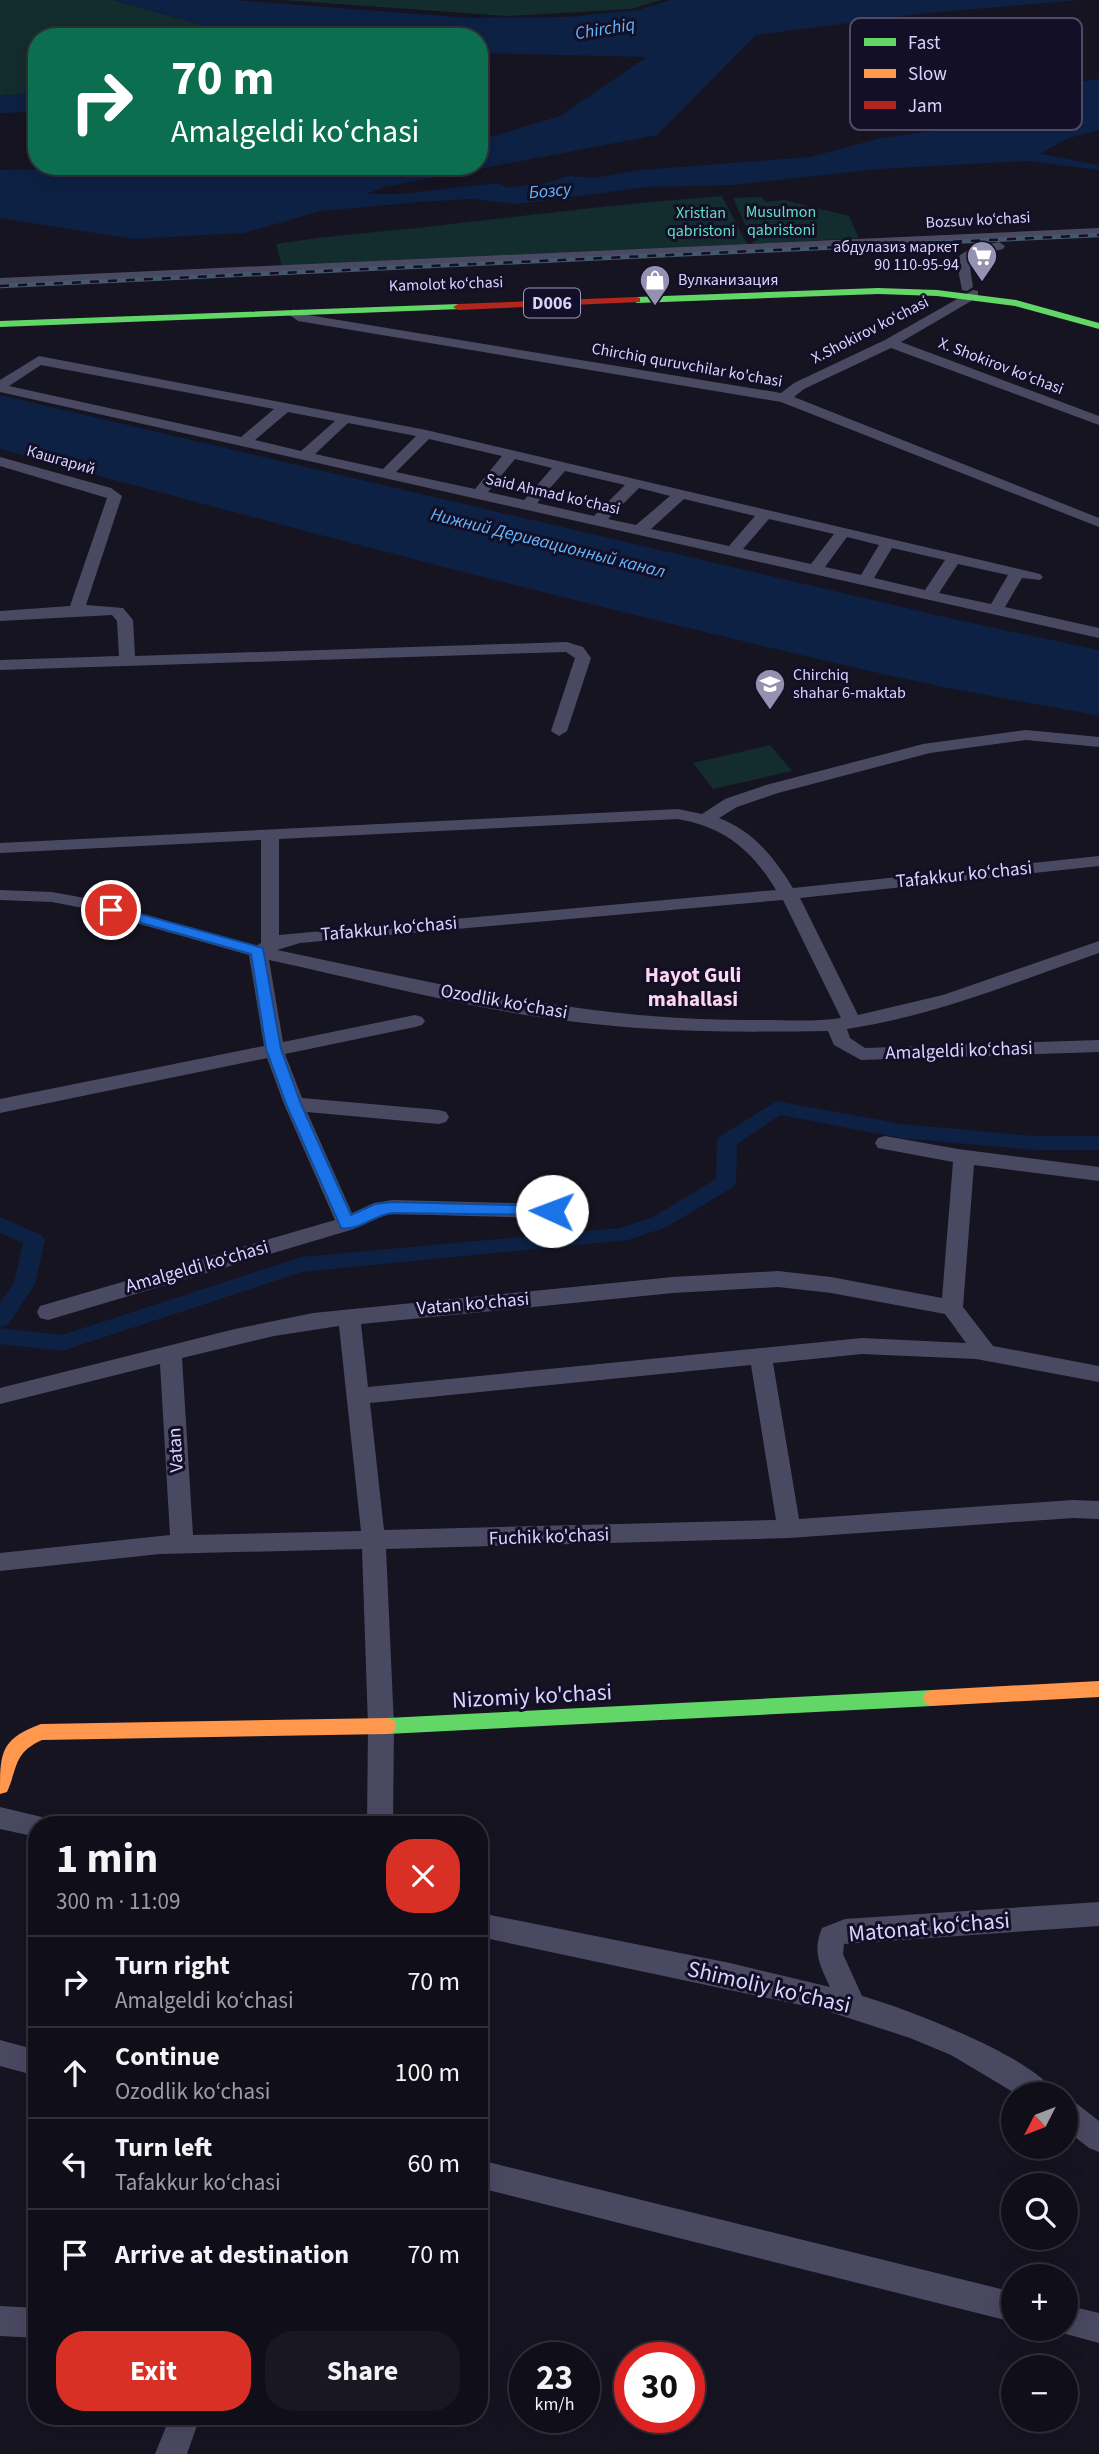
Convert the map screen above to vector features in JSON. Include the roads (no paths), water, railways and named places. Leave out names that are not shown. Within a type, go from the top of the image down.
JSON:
[{"type":"main road","name":"Kamolot ko‘chasi","points":[[0,318],[883,285],[1021,295],[1099,319]]},
{"type":"main road","name":"D006","points":[[0,324],[827,292],[970,291],[1031,304],[1099,326]]},
{"type":"main road","name":"Nizomiy ko'chasi","points":[[0,1786],[2,1767],[12,1748],[27,1734],[381,1727],[1099,1689]]},
{"type":"street","name":"Bozsuv ko‘chasi","points":[[0,282],[1099,232]]},
{"type":"street","points":[[970,291],[962,259],[973,252],[993,246],[1099,240]]},
{"type":"street","name":"X.Shokirov ko‘chasi","points":[[784,398],[799,386],[890,343],[970,291]]},
{"type":"street","name":"Chirchiq quruvchilar ko'chasi","points":[[293,313],[298,317],[784,398],[1099,523]]},
{"type":"street","name":"X. Shokirov ko‘chasi","points":[[890,343],[1099,421]]},
{"type":"street","name":"Said Ahmad ko‘chasi","points":[[0,387],[39,360],[426,434],[1035,577]]},
{"type":"street","name":"Said Ahmad ko‘chasi","points":[[0,387],[1099,633]]},
{"type":"street","points":[[243,443],[285,407]]},
{"type":"street","points":[[304,456],[346,418]]},
{"type":"street","points":[[386,474],[426,434]]},
{"type":"street","points":[[478,495],[512,454]]},
{"type":"street","name":"Кашгарий","points":[[0,461],[113,494],[114,500],[77,610]]},
{"type":"street","points":[[527,506],[561,466]]},
{"type":"street","points":[[597,522],[636,483]]},
{"type":"street","points":[[639,531],[681,494]]},
{"type":"street","points":[[732,552],[765,514]]},
{"type":"street","points":[[815,570],[843,532]]},
{"type":"street","points":[[865,581],[888,542]]},
{"type":"street","points":[[929,596],[954,558]]},
{"type":"street","points":[[996,610],[1017,573]]},
{"type":"street","points":[[1,616],[77,610],[117,611],[125,620],[127,660]]},
{"type":"street","points":[[0,665],[567,647],[577,650],[583,658],[559,731]]},
{"type":"street","points":[[706,818],[731,803],[772,789],[929,748],[1026,735],[1099,742]]},
{"type":"street","points":[[0,848],[678,814],[706,818],[747,841],[761,855],[788,894],[844,1024]]},
{"type":"street","points":[[270,835],[264,948],[274,1049],[294,1104],[347,1224]]},
{"type":"street","name":"Tafakkur ko‘chasi","points":[[0,895],[52,897],[85,903],[264,948],[300,937],[788,894],[1099,861]]},
{"type":"street","name":"Ozodlik ko‘chasi","points":[[264,948],[500,1003],[591,1018],[694,1027],[844,1024],[882,1018],[950,999],[1099,947]]},
{"type":"street","points":[[0,1106],[415,1021]]},
{"type":"street","name":"Amalgeldi ko‘chasi","points":[[844,1024],[841,1041],[862,1054],[1099,1046]]},
{"type":"street","points":[[294,1104],[439,1117]]},
{"type":"street","points":[[885,1143],[1099,1174]]},
{"type":"street","points":[[964,1156],[952,1308],[986,1353]]},
{"type":"street","name":"Amalgeldi ko‘chasi","points":[[48,1312],[347,1224],[381,1208],[552,1211]]},
{"type":"street","name":"Vatan ko'chasi","points":[[0,1396],[270,1329],[349,1316],[673,1284],[778,1279],[831,1285],[952,1308]]},
{"type":"street","points":[[349,1316],[374,1542],[381,1727],[380,1816]]},
{"type":"street","points":[[358,1396],[760,1354],[862,1346],[914,1346],[986,1353],[1099,1374]]},
{"type":"street","points":[[760,1354],[789,1530]]},
{"type":"street","name":"Vatan","points":[[171,1355],[182,1545]]},
{"type":"street","name":"Fuchik ko'chasi","points":[[0,1562],[182,1545],[789,1530],[1073,1509],[1099,1510]]},
{"type":"street","points":[[0,1818],[28,1824]]},
{"type":"street","name":"Matonat ko‘chasi","points":[[852,2005],[829,1954],[832,1937],[845,1931],[1099,1914]]},
{"type":"street","name":"Shimoliy ko'chasi","points":[[488,1928],[773,1984],[852,2005],[971,2049],[1022,2082]]},
{"type":"street","points":[[0,2053],[28,2061]]},
{"type":"street","points":[[1078,2122],[1099,2138]]},
{"type":"street","points":[[488,2176],[1001,2304]]},
{"type":"street","points":[[0,2321],[28,2323]]},
{"type":"street","points":[[1078,2323],[1099,2328]]},
{"type":"street","points":[[171,2454],[182,2425]]},
{"type":"water","name":"Chirchiq","points":[[113,0],[234,0],[471,18],[568,17],[638,10],[671,0],[1080,0],[887,18],[850,18],[850,23],[756,35],[657,135],[488,167],[488,138],[560,116],[647,57],[488,53],[488,28],[214,28]]},
{"type":"water","name":"Бозсу","points":[[1099,79],[1099,130],[1066,139],[1040,154],[1099,165],[1099,170],[1028,161],[878,169],[733,185],[647,187],[517,204],[472,199],[321,211],[244,233],[133,239],[0,218],[0,170],[28,169],[28,175],[448,175],[385,187],[366,194],[399,194],[498,183],[508,188],[541,184],[569,176],[594,178],[641,170],[810,157],[881,138],[938,130],[1082,130],[1082,81]]},
{"type":"water","points":[[28,94],[28,112],[0,113],[0,96]]},
{"type":"water","name":"Нижний Деривационный канал","points":[[0,395],[966,622],[1099,650],[1099,716],[913,681],[775,649],[331,538],[0,449]]},
{"type":"waterway","points":[[0,1336],[62,1343],[301,1265],[621,1235],[660,1222],[726,1182],[727,1141],[777,1108],[901,1131],[1034,1143],[1099,1143]]},
{"type":"waterway","points":[[0,1224],[34,1240],[24,1284],[0,1319]]},
{"type":"railway","points":[[0,286],[1099,235]]},
{"type":"place","name":"абдулазиз маркет 90 110-95-94","points":[[982,283]]},
{"type":"place","name":"Вулканизация","points":[[655,307]]},
{"type":"place","name":"Chirchiq shahar 6-maktab","points":[[770,711]]},
{"type":"district","name":"Hayot Guli mahallasi","points":[[693,987]]},
{"type":"park label","name":"Musulmon qabristoni","points":[[781,221]]},
{"type":"park label","name":"Xristian qabristoni","points":[[701,222]]}]
